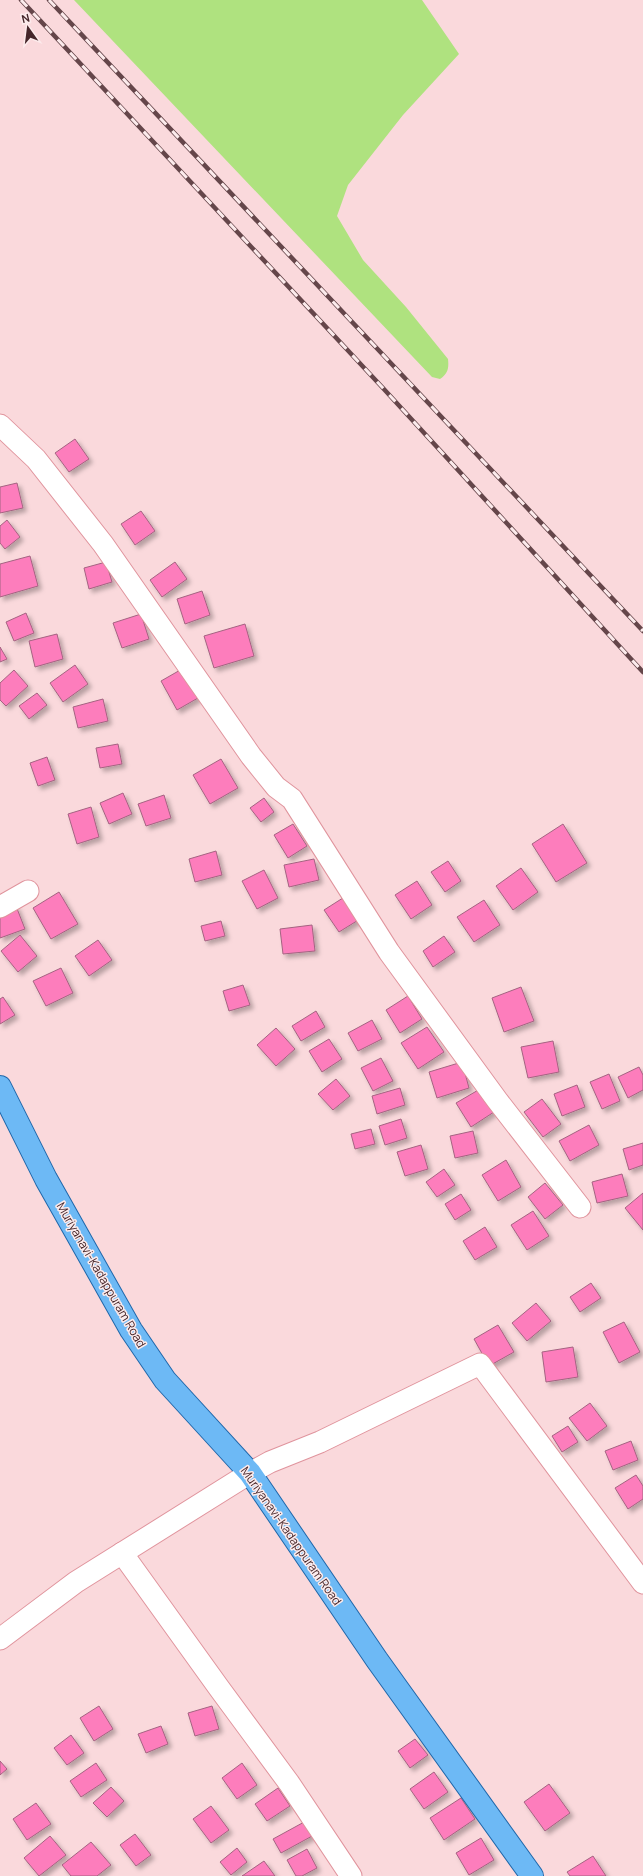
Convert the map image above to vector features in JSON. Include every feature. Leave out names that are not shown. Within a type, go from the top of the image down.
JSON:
[{"type":"main road","name":"Muriyanavi-Kadappuram Road","points":[[0,1087],[46,1179],[131,1330],[166,1380],[250,1473],[377,1660],[532,1876]]},
{"type":"street","points":[[0,425],[36,459],[103,544],[251,756],[276,787],[292,800],[389,952],[492,1094],[580,1207]]},
{"type":"street","points":[[0,907],[28,891]]},
{"type":"street","points":[[0,1639],[76,1582],[250,1473],[270,1462],[320,1442],[480,1364],[643,1583]]},
{"type":"street","points":[[122,1553],[218,1688],[289,1783],[351,1876]]},
{"type":"green space","points":[[74,0],[422,0],[459,54],[403,115],[348,185],[337,216],[363,260],[406,307],[448,359],[448,368],[445,375],[440,379],[432,377]]},
{"type":"building","points":[[75,439],[89,459],[69,472],[55,453]]},
{"type":"building","points":[[17,483],[23,508],[0,513],[0,487]]},
{"type":"building","points":[[141,511],[155,531],[135,545],[121,524]]},
{"type":"building","points":[[7,520],[20,537],[5,549],[0,543],[0,526]]},
{"type":"building","points":[[30,556],[38,586],[0,597],[0,564]]},
{"type":"building","points":[[106,562],[112,582],[89,589],[84,568]]},
{"type":"building","points":[[175,562],[187,579],[162,597],[150,580]]},
{"type":"building","points":[[202,591],[210,615],[185,624],[177,599]]},
{"type":"building","points":[[26,613],[34,633],[14,641],[6,622]]},
{"type":"building","points":[[141,614],[149,639],[122,648],[113,623]]},
{"type":"building","points":[[245,624],[254,656],[214,668],[204,636]]},
{"type":"building","points":[[57,634],[63,659],[35,667],[29,641]]},
{"type":"building","points":[[0,647],[7,659],[0,662]]},
{"type":"building","points":[[75,665],[88,684],[63,702],[50,683]]},
{"type":"building","points":[[182,669],[198,698],[177,710],[161,681]]},
{"type":"building","points":[[14,670],[28,686],[6,706],[0,700],[0,683]]},
{"type":"building","points":[[37,693],[47,705],[29,719],[19,706]]},
{"type":"building","points":[[103,699],[108,721],[78,728],[73,707]]},
{"type":"building","points":[[118,744],[122,764],[100,768],[96,748]]},
{"type":"building","points":[[47,757],[55,780],[38,786],[30,763]]},
{"type":"building","points":[[221,759],[238,788],[210,804],[193,775]]},
{"type":"building","points":[[123,793],[132,814],[109,824],[100,803]]},
{"type":"building","points":[[164,795],[171,818],[146,826],[138,804]]},
{"type":"building","points":[[264,798],[274,812],[261,822],[250,808]]},
{"type":"building","points":[[91,807],[99,837],[77,844],[68,814]]},
{"type":"building","points":[[293,824],[307,846],[288,858],[274,835]]},
{"type":"building","points":[[563,824],[587,863],[556,882],[532,844]]},
{"type":"building","points":[[216,851],[222,875],[195,882],[189,859]]},
{"type":"building","points":[[314,859],[319,880],[289,887],[284,865]]},
{"type":"building","points":[[448,861],[461,881],[445,892],[431,872]]},
{"type":"building","points":[[521,868],[538,892],[513,910],[496,886]]},
{"type":"building","points":[[264,870],[278,898],[257,909],[242,881]]},
{"type":"building","points":[[417,881],[432,905],[411,919],[395,895]]},
{"type":"building","points":[[59,892],[78,924],[51,939],[33,908]]},
{"type":"building","points":[[346,896],[360,919],[339,932],[324,910]]},
{"type":"building","points":[[484,900],[500,925],[474,942],[457,917]]},
{"type":"building","points":[[16,906],[25,929],[0,938],[0,912]]},
{"type":"building","points":[[221,921],[225,936],[205,941],[201,926]]},
{"type":"building","points":[[312,925],[315,951],[283,954],[280,929]]},
{"type":"building","points":[[20,935],[37,956],[18,972],[1,951]]},
{"type":"building","points":[[444,936],[455,952],[433,967],[423,951]]},
{"type":"building","points":[[98,940],[112,960],[89,976],[75,956]]},
{"type":"building","points":[[61,968],[73,993],[46,1006],[33,981]]},
{"type":"building","points":[[243,985],[250,1005],[229,1011],[223,991]]},
{"type":"building","points":[[521,987],[534,1021],[504,1032],[492,998]]},
{"type":"building","points":[[408,996],[422,1019],[400,1033],[386,1010]]},
{"type":"building","points":[[3,997],[15,1015],[0,1024],[0,999]]},
{"type":"building","points":[[316,1011],[325,1027],[301,1041],[292,1026]]},
{"type":"building","points":[[372,1020],[382,1039],[358,1051],[348,1033]]},
{"type":"building","points":[[427,1027],[444,1052],[418,1069],[401,1043]]},
{"type":"building","points":[[276,1028],[295,1049],[276,1066],[257,1045]]},
{"type":"building","points":[[329,1039],[342,1059],[322,1072],[309,1051]]},
{"type":"building","points":[[553,1041],[559,1072],[528,1078],[521,1047]]},
{"type":"building","points":[[381,1058],[393,1081],[373,1091],[361,1068]]},
{"type":"building","points":[[462,1062],[469,1088],[437,1098],[429,1072]]},
{"type":"building","points":[[639,1067],[643,1075],[643,1090],[628,1098],[618,1077]]},
{"type":"building","points":[[609,1074],[620,1101],[602,1109],[590,1082]]},
{"type":"building","points":[[336,1079],[350,1096],[333,1110],[318,1094]]},
{"type":"building","points":[[577,1085],[585,1107],[562,1116],[554,1094]]},
{"type":"building","points":[[400,1088],[405,1105],[377,1114],[372,1096]]},
{"type":"building","points":[[480,1089],[494,1112],[471,1127],[456,1103]]},
{"type":"building","points":[[542,1099],[561,1124],[543,1137],[524,1112]]},
{"type":"building","points":[[401,1119],[407,1138],[385,1145],[379,1126]]},
{"type":"building","points":[[589,1125],[599,1145],[570,1161],[559,1141]]},
{"type":"building","points":[[371,1129],[375,1144],[355,1149],[351,1134]]},
{"type":"building","points":[[473,1131],[478,1153],[455,1158],[450,1136]]},
{"type":"building","points":[[643,1143],[643,1165],[629,1170],[623,1149]]},
{"type":"building","points":[[421,1145],[428,1169],[405,1176],[397,1152]]},
{"type":"building","points":[[506,1160],[521,1187],[498,1201],[482,1175]]},
{"type":"building","points":[[444,1169],[455,1185],[437,1197],[426,1182]]},
{"type":"building","points":[[622,1174],[628,1196],[597,1203],[592,1182]]},
{"type":"building","points":[[545,1183],[563,1205],[545,1219],[528,1197]]},
{"type":"building","points":[[643,1193],[643,1230],[625,1208]]},
{"type":"building","points":[[461,1194],[471,1210],[455,1220],[445,1204]]},
{"type":"building","points":[[533,1211],[549,1236],[527,1250],[511,1225]]},
{"type":"building","points":[[485,1227],[497,1247],[475,1260],[463,1241]]},
{"type":"building","points":[[591,1283],[601,1298],[580,1312],[570,1297]]},
{"type":"building","points":[[536,1303],[551,1321],[527,1341],[512,1323]]},
{"type":"building","points":[[624,1322],[640,1352],[619,1363],[603,1332]]},
{"type":"building","points":[[498,1325],[514,1352],[489,1366],[474,1339]]},
{"type":"building","points":[[573,1347],[578,1377],[546,1382],[542,1352]]},
{"type":"building","points":[[590,1403],[607,1426],[587,1441],[569,1418]]},
{"type":"building","points":[[568,1426],[578,1442],[562,1452],[552,1436]]},
{"type":"building","points":[[631,1441],[638,1460],[613,1470],[605,1451]]},
{"type":"building","points":[[636,1475],[643,1486],[643,1499],[628,1509],[615,1488]]},
{"type":"building","points":[[99,1706],[113,1729],[94,1741],[80,1718]]},
{"type":"building","points":[[212,1706],[219,1729],[195,1736],[188,1713]]},
{"type":"building","points":[[161,1726],[168,1744],[146,1753],[138,1734]]},
{"type":"building","points":[[71,1735],[84,1753],[67,1765],[54,1748]]},
{"type":"building","points":[[415,1739],[428,1755],[410,1768],[398,1751]]},
{"type":"building","points":[[0,1761],[7,1769],[0,1775]]},
{"type":"building","points":[[96,1763],[107,1780],[81,1797],[70,1781]]},
{"type":"building","points":[[242,1763],[257,1785],[237,1799],[222,1778]]},
{"type":"building","points":[[434,1772],[448,1792],[424,1809],[410,1789]]},
{"type":"building","points":[[549,1784],[570,1813],[545,1831],[524,1802]]},
{"type":"building","points":[[111,1787],[124,1801],[107,1817],[93,1803]]},
{"type":"building","points":[[278,1788],[290,1806],[267,1821],[255,1804]]},
{"type":"building","points":[[461,1798],[475,1819],[444,1840],[430,1818]]},
{"type":"building","points":[[36,1803],[51,1824],[27,1840],[13,1819]]},
{"type":"building","points":[[211,1806],[229,1830],[211,1843],[193,1819]]},
{"type":"building","points":[[306,1821],[314,1835],[281,1853],[273,1839]]},
{"type":"building","points":[[135,1834],[151,1855],[136,1866],[120,1845]]},
{"type":"building","points":[[50,1836],[66,1855],[39,1876],[24,1858]]},
{"type":"building","points":[[481,1838],[494,1860],[469,1875],[456,1853]]},
{"type":"building","points":[[91,1842],[111,1865],[97,1876],[71,1876],[62,1865]]},
{"type":"building","points":[[237,1848],[247,1862],[231,1875],[220,1862]]},
{"type":"building","points":[[307,1849],[317,1868],[302,1876],[296,1876],[287,1860]]},
{"type":"building","points":[[593,1856],[606,1876],[570,1876],[567,1872]]},
{"type":"building","points":[[264,1861],[275,1876],[242,1876]]},
{"type":"railway","points":[[21,0],[382,387],[643,672]]},
{"type":"railway","points":[[49,0],[643,631]]}]
